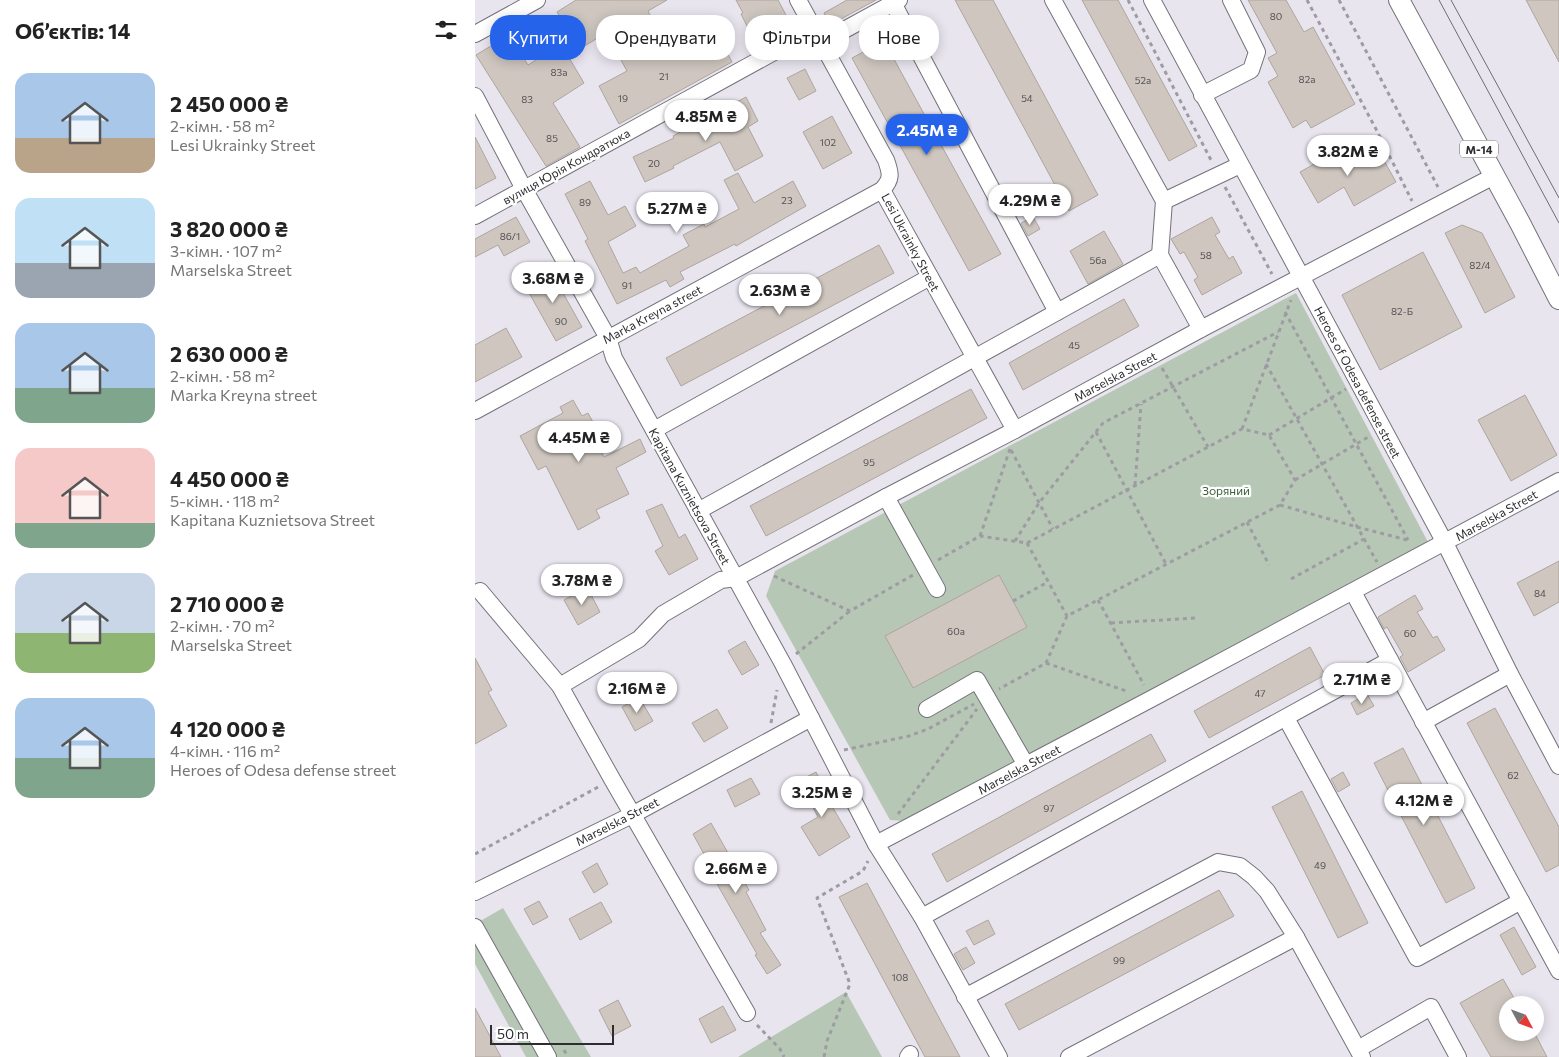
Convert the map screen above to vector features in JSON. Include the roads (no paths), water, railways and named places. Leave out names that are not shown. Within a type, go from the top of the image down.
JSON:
[{"type":"main road","name":"М-14","points":[[1399,0],[1559,299]]},
{"type":"street","points":[[475,34],[537,0]]},
{"type":"street","name":"Lesi Ukrainky Street","points":[[798,0],[806,15]]},
{"type":"street","points":[[1053,0],[1164,201],[1160,255],[1201,329]]},
{"type":"street","name":"Heroes of Odesa defense street","points":[[1151,0],[1445,543],[1510,674],[1559,766]]},
{"type":"street","points":[[1202,95],[1251,70],[1257,52],[1231,0]]},
{"type":"street","points":[[849,27],[896,2],[1057,312]]},
{"type":"street","name":"вулиця Юрія Кондратюка","points":[[475,216],[760,60]]},
{"type":"street","name":"Lesi Ukrainky Street","points":[[831,60],[886,160],[890,171],[889,182],[882,190],[974,358],[1010,438]]},
{"type":"street","name":"Kapitana Kuznietsova Street","points":[[475,96],[524,189],[608,338],[614,358],[783,664],[876,844],[922,918],[999,1057]]},
{"type":"street","points":[[1164,201],[1240,165]]},
{"type":"street","name":"Marselska Street","points":[[560,686],[639,639],[663,614],[721,580],[736,578],[887,496],[1010,438],[1201,329],[1494,176]]},
{"type":"street","name":"Marka Kreyna street","points":[[475,411],[882,190]]},
{"type":"street","points":[[698,511],[1160,255]]},
{"type":"street","points":[[654,430],[930,277]]},
{"type":"street","name":"Marselska Street","points":[[876,844],[1559,481]]},
{"type":"street","points":[[887,496],[937,589]]},
{"type":"street","points":[[480,591],[560,686],[611,779],[747,1013]]},
{"type":"street","points":[[1353,592],[1559,971]]},
{"type":"street","points":[[922,918],[1390,660]]},
{"type":"street","points":[[1423,722],[1510,674]]},
{"type":"street","points":[[927,708],[977,680],[1027,765]]},
{"type":"street","name":"Marselska Street","points":[[475,892],[632,814],[811,718]]},
{"type":"street","points":[[1286,718],[1417,958],[1521,901]]},
{"type":"street","points":[[965,997],[1218,862],[1240,866],[1267,891],[1296,937],[1360,1053],[1431,1008],[1458,1057]]},
{"type":"street","points":[[475,927],[548,1057]]},
{"type":"street","points":[[1069,1057],[1296,937]]},
{"type":"tram line","points":[[1439,0],[1559,223]]},
{"type":"tram line","points":[[1451,0],[1559,198]]},
{"type":"park label","name":"Зоряний","points":[[1226,490]]}]
